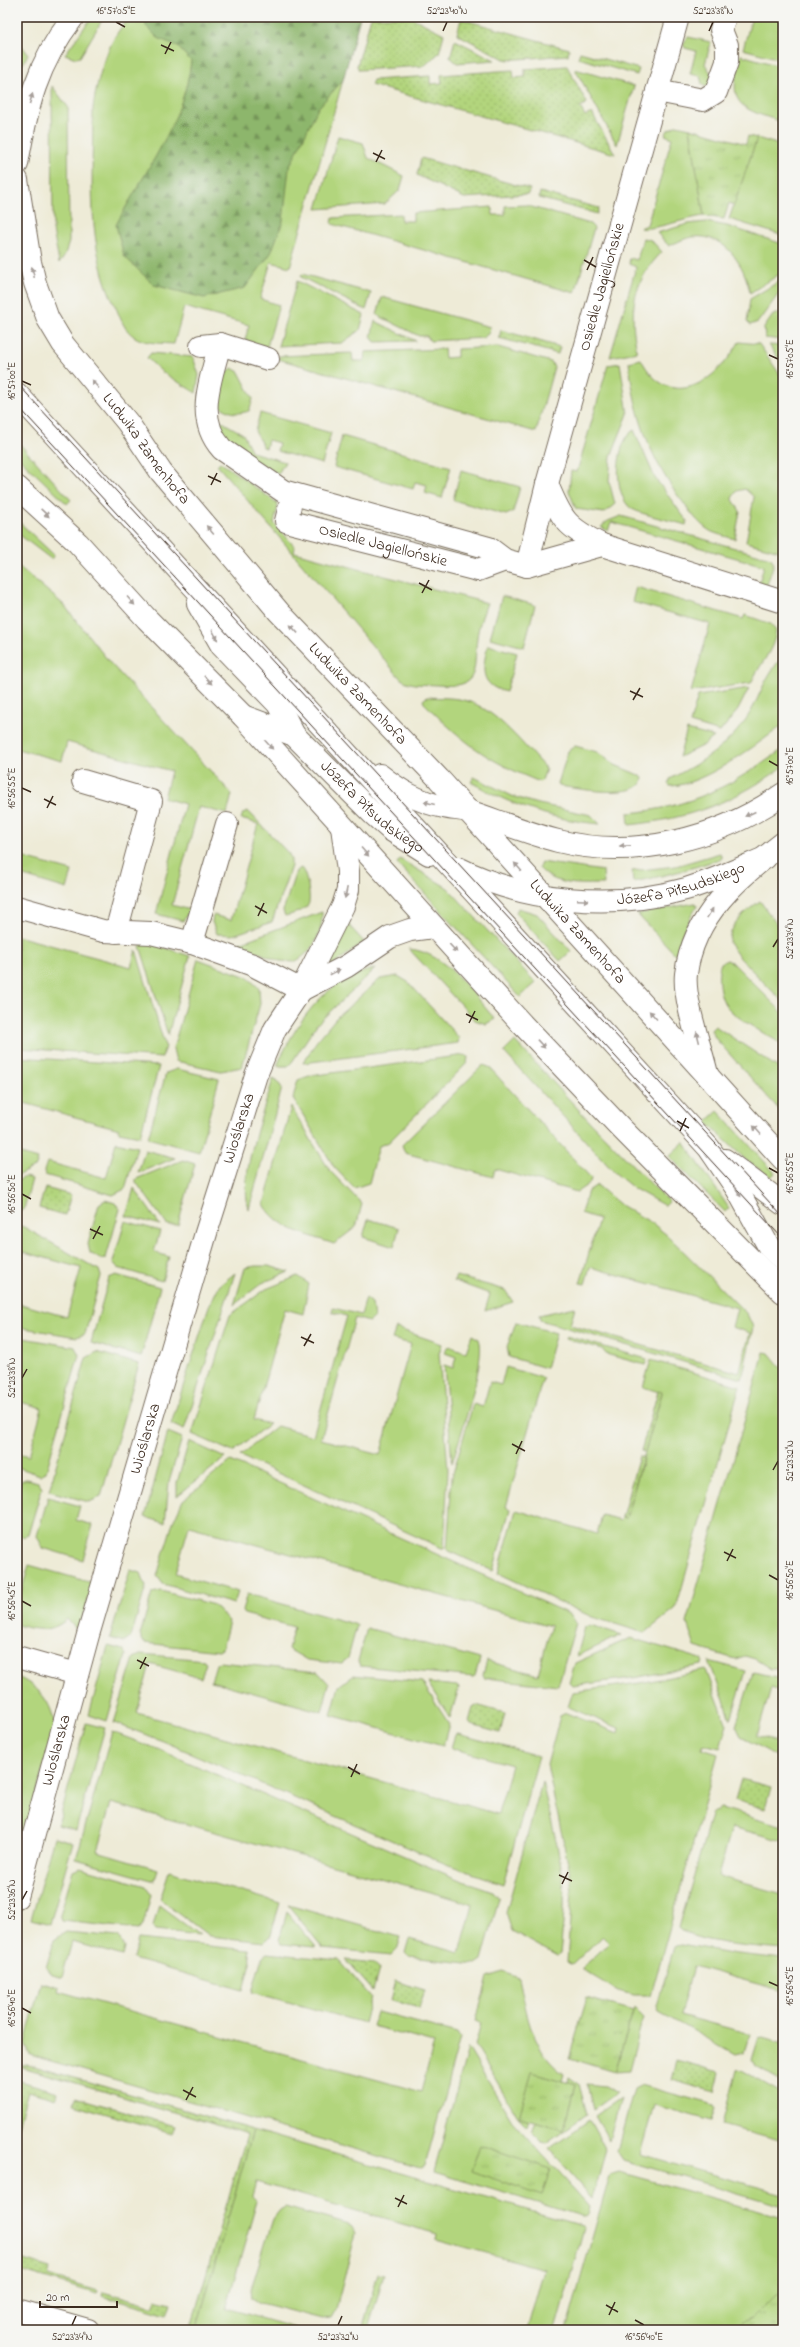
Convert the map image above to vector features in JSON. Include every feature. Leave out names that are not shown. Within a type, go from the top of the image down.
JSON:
[{"type":"street","points":[[17,171],[23,130],[41,68],[55,40],[73,17]]},
{"type":"street","name":"Osiedle Jagiellońskie","points":[[268,359],[210,345],[205,404],[214,440],[222,449],[288,493],[489,548],[505,560],[527,566],[547,484],[678,17]]},
{"type":"street","points":[[657,91],[702,100],[716,92],[727,62],[727,45],[721,30],[725,17]]},
{"type":"street","name":"Ludwika Zamenhofa","points":[[17,180],[35,282],[48,319],[63,344],[128,423],[161,472],[279,612],[467,810],[783,1159]]},
{"type":"street","points":[[17,394],[709,1148],[737,1189],[769,1247],[783,1262]]},
{"type":"street","points":[[547,484],[560,515],[577,532],[602,545],[783,602]]},
{"type":"street","points":[[17,487],[78,543],[147,619],[243,716],[433,927],[620,1128],[783,1292]]},
{"type":"street","points":[[527,566],[602,545]]},
{"type":"street","points":[[174,565],[222,646],[278,704],[294,735]]},
{"type":"street","name":"Józefa Piłsudskiego","points":[[243,716],[294,735],[353,796],[391,830],[431,855],[478,878],[544,896],[591,900],[657,895],[712,880],[765,858]]},
{"type":"street","points":[[340,746],[414,798],[445,808],[467,810],[509,827],[559,841],[598,847],[643,846],[692,838],[727,826],[762,809],[783,794]]},
{"type":"street","points":[[83,781],[151,801],[116,932]]},
{"type":"street","points":[[192,943],[226,824]]},
{"type":"street","name":"Wioślarska","points":[[17,1897],[77,1674],[206,1233],[256,1075],[275,1029],[301,990],[329,938],[343,906],[348,890],[348,871],[342,827]]},
{"type":"street","name":"Józefa Piłsudskiego","points":[[707,1074],[687,995],[686,974],[696,938],[719,900],[783,843]]},
{"type":"street","points":[[17,907],[103,931],[151,933],[192,943],[253,965],[301,990]]},
{"type":"street","name":"Wioślarska","points":[[301,990],[347,966],[390,936],[410,930],[433,927]]},
{"type":"street","points":[[709,1148],[783,1204]]},
{"type":"street","points":[[17,1657],[77,1674]]},
{"type":"street","points":[[17,2310],[88,2330]]},
{"type":"green space","points":[[92,17],[104,17],[80,57],[76,58],[65,54]]},
{"type":"green space","points":[[134,17],[176,26],[343,80],[290,267],[271,262],[260,299],[279,305],[267,347],[245,340],[249,325],[184,307],[174,344],[144,341],[132,335],[124,325],[107,286],[95,237],[92,185],[93,108],[97,85],[111,44],[125,23]]},
{"type":"green space","points":[[145,17],[360,17],[343,80],[318,108],[289,168],[283,221],[271,253],[245,288],[204,298],[154,285],[124,256],[116,225],[172,126],[187,83],[191,61],[177,46],[158,38],[146,26]]},
{"type":"green space","points":[[371,17],[411,17],[444,34],[439,53],[424,66],[359,70],[357,66]]},
{"type":"green space","points":[[752,17],[783,17],[783,60],[743,49]]},
{"type":"green space","points":[[461,19],[569,49],[568,55],[506,60],[457,34]]},
{"type":"green space","points":[[688,37],[711,42],[705,64],[716,81],[706,87],[702,84],[700,76],[690,74],[696,51],[685,48],[683,44]]},
{"type":"green space","points":[[17,39],[28,54],[23,64],[19,64],[17,60]]},
{"type":"green space","points":[[455,40],[495,60],[457,63],[450,57]]},
{"type":"green space","points":[[580,52],[639,69],[637,75],[578,58]]},
{"type":"green space","points":[[741,55],[783,67],[783,122],[755,113],[746,108],[740,102],[736,94],[735,84]]},
{"type":"green space","points":[[567,66],[587,103],[580,107],[585,116],[592,113],[615,154],[371,85],[373,80],[430,76],[430,84],[442,83],[441,75],[513,70],[514,78],[525,77],[525,69]]},
{"type":"green space","points":[[575,69],[634,86],[617,145]]},
{"type":"green space","points":[[52,86],[68,107],[69,242],[64,257],[59,263],[53,230]]},
{"type":"green space","points":[[677,125],[690,128],[704,216],[652,228],[640,228],[647,225],[672,138],[665,135],[668,130]]},
{"type":"green space","points":[[690,128],[746,144],[748,136],[757,138],[734,205],[729,203],[724,219],[704,216]]},
{"type":"green space","points":[[338,136],[363,143],[368,158],[404,176],[400,190],[385,204],[317,209]]},
{"type":"green space","points":[[757,138],[783,146],[783,228],[781,235],[729,219]]},
{"type":"green space","points":[[421,158],[530,189],[528,194],[464,198],[417,175]]},
{"type":"green space","points":[[540,192],[599,208],[597,214],[539,198]]},
{"type":"green space","points":[[525,205],[590,224],[594,228],[575,293],[332,224],[333,218],[401,214],[401,221],[413,221],[413,213],[492,207],[493,215],[505,215],[505,206]]},
{"type":"green space","points":[[706,222],[727,226],[783,244],[783,272],[750,293],[738,262],[732,253],[715,240],[704,237],[693,237],[684,239],[669,246],[657,233],[688,224]]},
{"type":"green space","points":[[643,238],[651,240],[662,252],[644,275],[635,298],[633,323],[637,352],[610,357],[636,267],[629,264],[630,258],[637,260]]},
{"type":"green space","points":[[302,274],[371,293],[366,310],[301,277]]},
{"type":"green space","points":[[783,279],[783,288],[758,322],[750,325],[747,322],[750,299]]},
{"type":"green space","points":[[297,281],[364,315],[360,330],[342,343],[278,346]]},
{"type":"green space","points":[[382,297],[490,327],[489,333],[483,338],[430,341],[427,336],[419,336],[377,315]]},
{"type":"green space","points":[[783,312],[783,340],[765,338],[764,328],[773,315]]},
{"type":"green space","points":[[375,321],[416,341],[375,342],[371,337]]},
{"type":"green space","points":[[501,330],[560,347],[558,354],[499,338]]},
{"type":"green space","points":[[739,342],[759,344],[783,379],[783,552],[746,542],[754,497],[745,489],[737,491],[732,498],[740,511],[735,539],[712,532],[691,513],[663,474],[654,456],[640,420],[631,382],[629,362],[641,359],[652,376],[665,385],[679,388],[692,386],[706,379],[718,369],[730,356]]},
{"type":"green space","points":[[769,345],[783,346],[783,365]]},
{"type":"green space","points":[[498,347],[551,362],[554,367],[536,432],[278,359],[279,356],[352,353],[353,361],[364,361],[365,352],[444,349],[445,358],[457,357],[457,349]]},
{"type":"green space","points":[[151,353],[193,357],[199,375],[196,393],[162,372],[147,358]]},
{"type":"green space","points":[[620,363],[628,414],[611,456],[609,481],[615,504],[604,513],[576,509],[569,491],[571,471],[577,472],[608,365]]},
{"type":"green space","points":[[232,368],[239,372],[253,399],[249,411],[238,413],[230,412],[213,402],[218,382]]},
{"type":"green space","points":[[260,413],[331,433],[322,464],[277,451],[279,443],[268,440],[266,448],[263,447],[255,431]]},
{"type":"green space","points":[[214,417],[243,434],[252,452],[285,462],[278,474],[229,446]]},
{"type":"green space","points":[[634,430],[655,478],[687,521],[686,525],[650,516],[632,509],[621,493],[618,469],[620,456],[623,445],[628,436]]},
{"type":"green space","points":[[342,436],[451,467],[442,498],[425,493],[427,485],[415,482],[413,489],[334,467]]},
{"type":"green space","points":[[17,441],[71,500],[67,504],[17,456]]},
{"type":"green space","points":[[220,462],[277,503],[278,507],[274,523],[295,547],[294,552],[487,603],[478,634],[474,669],[472,676],[468,681],[451,686],[414,684],[401,679],[217,465]]},
{"type":"green space","points":[[461,470],[520,487],[513,512],[506,515],[453,500]]},
{"type":"green space","points":[[621,516],[771,558],[774,563],[767,585],[759,583],[764,566],[611,522],[608,531],[601,527],[608,521]]},
{"type":"green space","points":[[17,520],[54,555],[51,559],[17,533]]},
{"type":"green space","points":[[17,565],[64,605],[111,664],[232,794],[227,814],[199,807],[172,905],[190,910],[183,921],[156,914],[185,804],[164,798],[171,771],[67,742],[62,761],[17,749]]},
{"type":"green space","points":[[636,587],[743,619],[745,615],[771,624],[776,631],[775,638],[751,683],[691,692],[710,624],[632,602]]},
{"type":"green space","points":[[502,596],[535,605],[524,647],[490,638]]},
{"type":"green space","points":[[488,645],[517,653],[506,692],[491,685],[485,675],[484,661]]},
{"type":"green space","points":[[783,657],[783,725],[745,753],[713,772],[683,784],[670,786],[668,784],[670,779],[715,752],[742,725],[754,706],[772,670]]},
{"type":"green space","points":[[749,688],[738,710],[720,732],[690,723],[698,696]]},
{"type":"green space","points":[[427,697],[452,698],[467,701],[478,705],[489,712],[510,730],[546,769],[542,780],[540,782],[521,774],[477,750],[424,703],[423,700]]},
{"type":"green space","points":[[687,730],[714,737],[704,745],[679,757]]},
{"type":"green space","points":[[575,746],[597,752],[615,765],[641,776],[643,778],[640,785],[632,789],[620,791],[592,790],[559,786],[558,784],[568,751]]},
{"type":"green space","points":[[783,749],[783,767],[747,790],[729,799],[691,813],[651,822],[629,825],[628,813],[671,806],[710,793],[765,762]]},
{"type":"green space","points":[[474,777],[512,796],[534,803],[591,815],[600,824],[566,819],[517,805],[486,791],[471,782]]},
{"type":"green space","points":[[248,811],[289,854],[291,866],[272,922],[233,935],[217,934],[212,922],[213,915],[231,920],[258,824],[241,819],[243,813]]},
{"type":"green space","points":[[720,853],[722,858],[711,862],[678,872],[633,882],[632,871],[676,866]]},
{"type":"green space","points":[[17,856],[72,871],[67,889],[17,874]]},
{"type":"green space","points":[[400,859],[448,888],[536,983],[520,997],[397,863]]},
{"type":"green space","points":[[541,862],[603,871],[604,884],[577,884],[553,879],[539,868]]},
{"type":"green space","points":[[301,868],[308,886],[308,905],[304,909],[285,916],[283,911],[296,871]]},
{"type":"green space","points":[[760,901],[778,926],[783,923],[783,1002],[739,957],[729,943],[735,924],[749,909]]},
{"type":"green space","points":[[695,903],[697,906],[684,929],[676,955],[637,914]]},
{"type":"green space","points":[[518,908],[537,914],[571,951],[560,961],[516,913]]},
{"type":"green space","points":[[322,912],[321,927],[316,941],[307,953],[294,962],[280,961],[237,944]]},
{"type":"green space","points":[[346,922],[364,942],[322,973],[318,968]]},
{"type":"green space","points":[[17,936],[131,967],[136,950],[165,1046],[162,1058],[17,1048]]},
{"type":"green space","points":[[144,943],[150,943],[190,956],[168,1035],[140,946]]},
{"type":"green space","points":[[409,949],[422,952],[435,958],[446,966],[457,976],[495,1019],[486,1024],[475,1020]]},
{"type":"green space","points":[[198,959],[247,977],[259,988],[260,1004],[242,1067],[221,1071],[176,1061],[173,1049]]},
{"type":"green space","points":[[727,960],[733,963],[783,1013],[783,1045],[738,1017],[724,1003],[719,986],[719,968],[721,963]]},
{"type":"green space","points":[[375,969],[317,1024],[288,1066],[277,1066],[284,1050],[303,1019],[327,992],[357,974]]},
{"type":"green space","points":[[398,976],[408,982],[459,1038],[458,1043],[303,1063],[316,1042],[336,1018],[380,979]]},
{"type":"green space","points":[[715,1026],[783,1071],[783,1114],[716,1039],[711,1030]]},
{"type":"green space","points":[[515,1041],[591,1123],[669,1202],[665,1206],[633,1188],[614,1172],[504,1052]]},
{"type":"green space","points":[[465,1055],[468,1057],[467,1063],[389,1142],[379,1146],[369,1183],[354,1188],[334,1167],[293,1098],[298,1080],[309,1076]]},
{"type":"green space","points":[[17,1057],[159,1066],[140,1136],[119,1132],[119,1129],[17,1101]]},
{"type":"green space","points":[[483,1065],[489,1067],[591,1178],[590,1183],[577,1192],[495,1169],[493,1177],[405,1153],[402,1145]]},
{"type":"green space","points":[[177,1069],[219,1079],[199,1152],[148,1138],[166,1073]]},
{"type":"green space","points":[[273,1079],[277,1081],[282,1088],[249,1209],[246,1195],[249,1163],[258,1127]]},
{"type":"green space","points":[[291,1107],[330,1171],[362,1204],[356,1227],[334,1244],[304,1234],[285,1225],[270,1213],[264,1204]]},
{"type":"green space","points":[[718,1111],[775,1173],[771,1177],[747,1161],[706,1122]]},
{"type":"green space","points":[[116,1142],[137,1147],[125,1189],[113,1195],[45,1175],[44,1171],[47,1162],[106,1178]]},
{"type":"green space","points":[[684,1142],[729,1208],[725,1212],[669,1156]]},
{"type":"green space","points":[[145,1150],[175,1158],[138,1173]]},
{"type":"green space","points":[[17,1153],[38,1159],[36,1166],[17,1176]]},
{"type":"green space","points":[[183,1160],[195,1164],[178,1225],[167,1225],[136,1182],[136,1179]]},
{"type":"green space","points":[[25,1177],[32,1179],[24,1209],[17,1211],[17,1181]]},
{"type":"green space","points":[[597,1185],[622,1206],[652,1223],[668,1236],[747,1314],[753,1327],[742,1379],[540,1320],[539,1315],[575,1307],[570,1325],[739,1373],[750,1333],[732,1327],[737,1308],[590,1267],[585,1284],[580,1283],[599,1219],[581,1213],[588,1191]]},
{"type":"green space","points":[[45,1188],[71,1195],[65,1215],[39,1208]]},
{"type":"green space","points":[[134,1188],[160,1225],[126,1216]]},
{"type":"green space","points":[[105,1200],[115,1203],[120,1209],[106,1258],[100,1259],[90,1253],[88,1244],[99,1204]]},
{"type":"green space","points":[[368,1219],[399,1228],[394,1247],[363,1237]]},
{"type":"green space","points":[[125,1221],[160,1231],[154,1252],[169,1257],[162,1281],[118,1268],[113,1262]]},
{"type":"green space","points":[[22,1226],[99,1270],[101,1276],[85,1334],[77,1337],[17,1327],[17,1303],[67,1317],[81,1268],[17,1250],[17,1227]]},
{"type":"green space","points":[[269,1266],[289,1272],[262,1283],[234,1305],[245,1268]]},
{"type":"green space","points":[[235,1273],[184,1430],[171,1424],[209,1306],[219,1286]]},
{"type":"green space","points":[[116,1275],[160,1287],[141,1357],[91,1343],[109,1278]]},
{"type":"green space","points":[[298,1276],[309,1284],[303,1314],[285,1309],[254,1420],[269,1424],[233,1452],[192,1434],[230,1315],[266,1289]]},
{"type":"green space","points":[[456,1276],[505,1290],[513,1302],[485,1311],[490,1294],[454,1281]]},
{"type":"green space","points":[[366,1298],[372,1303],[374,1318],[369,1322],[355,1318],[321,1439],[380,1455],[411,1344],[392,1339],[396,1328],[442,1344],[439,1353],[448,1470],[444,1549],[240,1456],[277,1426],[313,1436],[347,1316],[332,1312],[333,1308],[361,1315]]},
{"type":"green space","points":[[516,1322],[556,1333],[546,1368],[509,1357],[507,1347]]},
{"type":"green space","points":[[472,1335],[479,1339],[479,1363],[466,1419],[452,1463],[444,1365],[453,1368],[456,1357],[445,1353],[448,1346],[466,1352]]},
{"type":"green space","points":[[566,1336],[647,1359],[645,1365],[606,1354],[602,1349],[565,1339]]},
{"type":"green space","points":[[17,1337],[75,1347],[79,1355],[46,1472],[40,1475],[17,1467],[17,1453],[29,1456],[42,1408],[17,1401]]},
{"type":"green space","points":[[97,1352],[139,1364],[101,1497],[89,1502],[49,1491],[86,1358]]},
{"type":"green space","points":[[764,1352],[769,1353],[783,1370],[783,1669],[771,1669],[755,1659],[745,1656],[735,1659],[695,1647],[687,1623]]},
{"type":"green space","points":[[651,1360],[740,1386],[676,1608],[645,1633],[592,1617],[498,1573],[516,1510],[597,1534],[602,1515],[621,1520],[622,1517],[626,1518],[662,1393],[643,1387]]},
{"type":"green space","points":[[506,1367],[543,1378],[506,1507],[510,1509],[493,1571],[447,1550],[452,1477],[473,1404],[483,1407],[490,1382],[501,1385]]},
{"type":"green space","points":[[658,1391],[662,1392],[645,1452],[641,1451]]},
{"type":"green space","points":[[168,1432],[182,1438],[169,1482],[165,1523],[145,1517]]},
{"type":"green space","points":[[189,1441],[225,1458],[177,1496],[177,1483]]},
{"type":"green space","points":[[639,1456],[643,1457],[626,1518],[622,1517]]},
{"type":"green space","points":[[231,1461],[571,1615],[576,1623],[558,1686],[484,1678],[483,1675],[487,1661],[538,1675],[551,1626],[189,1526],[175,1574],[238,1592],[234,1604],[163,1584],[157,1576],[173,1522],[183,1500]]},
{"type":"green space","points":[[26,1479],[38,1482],[42,1488],[28,1535],[23,1537],[17,1534],[17,1494],[21,1481]]},
{"type":"green space","points":[[48,1497],[80,1506],[76,1520],[93,1525],[83,1560],[43,1548],[37,1536]]},
{"type":"green space","points":[[29,1565],[93,1583],[81,1622],[76,1629],[67,1619],[55,1627],[43,1629],[17,1625],[17,1607]]},
{"type":"green space","points":[[130,1570],[141,1573],[146,1586],[131,1637],[125,1642],[110,1638]]},
{"type":"green space","points":[[161,1591],[214,1605],[229,1621],[222,1649],[219,1651],[144,1643],[140,1635],[152,1593]]},
{"type":"green space","points":[[247,1594],[357,1625],[348,1658],[342,1664],[307,1660],[288,1649],[294,1627],[244,1614],[242,1610]]},
{"type":"green space","points":[[590,1625],[622,1635],[577,1656],[585,1627]]},
{"type":"green space","points":[[367,1628],[480,1659],[475,1676],[360,1666],[358,1661]]},
{"type":"green space","points":[[631,1638],[701,1659],[703,1662],[701,1665],[639,1677],[572,1686],[569,1683],[575,1663]]},
{"type":"green space","points":[[108,1646],[123,1650],[126,1655],[107,1721],[89,1715]]},
{"type":"green space","points":[[142,1654],[204,1660],[206,1663],[201,1678],[150,1664],[137,1713],[498,1814],[512,1765],[451,1748],[455,1735],[458,1734],[539,1756],[503,1884],[446,1864],[163,1741],[114,1723],[134,1658]]},
{"type":"green space","points":[[709,1661],[746,1671],[731,1719]]},
{"type":"green space","points":[[219,1662],[318,1672],[329,1684],[322,1712],[211,1681],[216,1664]]},
{"type":"green space","points":[[706,1670],[727,1725],[720,1748],[703,1744],[702,1749],[718,1754],[651,1995],[634,1995],[618,1991],[581,1969],[609,1943],[602,1936],[572,1965],[567,1962],[572,1891],[569,1868],[547,1765],[560,1716],[566,1713],[618,1733],[619,1728],[568,1707],[573,1692],[640,1683]]},
{"type":"green space","points":[[753,1672],[783,1678],[783,1692],[771,1688],[757,1736],[783,1744],[783,1760],[741,1736],[736,1726]]},
{"type":"green space","points":[[353,1675],[422,1682],[449,1724],[443,1746],[331,1715],[339,1686]]},
{"type":"green space","points":[[17,1677],[32,1685],[43,1696],[50,1709],[55,1725],[17,1864]]},
{"type":"green space","points":[[428,1683],[457,1686],[459,1688],[450,1718]]},
{"type":"green space","points":[[476,1705],[505,1713],[500,1733],[471,1725],[469,1722],[473,1707]]},
{"type":"green space","points":[[86,1723],[105,1728],[76,1830],[58,1825]]},
{"type":"green space","points":[[112,1732],[160,1750],[455,1878],[493,1891],[499,1898],[482,1960],[476,1964],[409,1957],[405,1953],[409,1939],[460,1953],[473,1904],[111,1803],[97,1851],[158,1869],[155,1881],[76,1859]]},
{"type":"green space","points":[[741,1779],[771,1787],[765,1809],[735,1800]]},
{"type":"green space","points":[[542,1782],[563,1876],[564,1914],[560,1954],[557,1956],[512,1931],[506,1913]]},
{"type":"green space","points":[[721,1808],[783,1826],[783,1841],[732,1827],[718,1876],[783,1894],[783,1949],[712,1941],[686,1933],[679,1928],[712,1812]]},
{"type":"green space","points":[[54,1837],[73,1842],[50,1924],[31,1919]]},
{"type":"green space","points":[[80,1867],[146,1886],[151,1895],[143,1925],[138,1929],[62,1921],[60,1915],[73,1870]]},
{"type":"green space","points":[[169,1871],[280,1903],[270,1937],[264,1942],[209,1936],[160,1899]]},
{"type":"green space","points":[[159,1905],[199,1935],[156,1930],[153,1927]]},
{"type":"green space","points":[[288,1905],[400,1937],[396,1950],[391,1955],[323,1948]]},
{"type":"green space","points":[[287,1912],[316,1947],[281,1944],[279,1940]]},
{"type":"green space","points":[[66,1932],[118,1937],[125,1948],[123,1956],[72,1942],[62,1977],[50,1973],[46,1968],[54,1940]]},
{"type":"green space","points":[[138,1939],[249,1950],[251,1960],[243,1990],[133,1959]]},
{"type":"green space","points":[[681,1944],[737,1954],[783,1959],[783,1991],[693,1966],[680,2015],[750,2034],[744,2053],[736,2055],[659,2012],[657,2006],[674,1947]]},
{"type":"green space","points":[[267,1953],[339,1960],[371,1997],[364,2023],[252,1992],[262,1957]]},
{"type":"green space","points":[[346,1960],[375,1963],[379,1969],[373,1991]]},
{"type":"green space","points":[[502,1972],[519,1978],[532,2031],[545,2055],[553,2065],[564,2074],[562,2081],[532,2073],[520,2116],[529,2119],[527,2126],[518,2117],[475,2045],[481,2023],[476,2021],[488,1977]]},
{"type":"green space","points":[[395,1981],[425,1990],[419,2008],[390,2000]]},
{"type":"green space","points":[[41,1982],[59,1987],[58,1991],[421,2092],[434,2043],[373,2026],[377,2012],[457,2033],[460,2038],[425,2166],[420,2168],[30,2055],[25,2043]]},
{"type":"green space","points":[[587,1998],[633,2011],[615,2072],[569,2058]]},
{"type":"green space","points":[[634,2008],[643,2017],[629,2071],[615,2072]]},
{"type":"green space","points":[[759,2037],[783,2044],[783,2082],[755,2066],[752,2060]]},
{"type":"green space","points":[[468,2048],[512,2121],[590,2207],[588,2215],[584,2217],[434,2172]]},
{"type":"green space","points":[[676,2060],[720,2072],[715,2092],[671,2080]]},
{"type":"green space","points":[[27,2064],[253,2130],[196,2330],[190,2330],[247,2134],[19,2066]]},
{"type":"green space","points":[[739,2069],[783,2094],[783,2141],[722,2124],[736,2070]]},
{"type":"green space","points":[[532,2072],[576,2085],[564,2129],[519,2117]]},
{"type":"green space","points":[[569,2077],[579,2084],[587,2114],[547,2143],[542,2142],[531,2131],[535,2121],[564,2129],[576,2085],[568,2083]]},
{"type":"green space","points":[[17,2080],[58,2092],[56,2099],[28,2091],[17,2129]]},
{"type":"green space","points":[[587,2084],[604,2086],[617,2093],[593,2110]]},
{"type":"green space","points":[[640,2085],[714,2105],[716,2108],[712,2121],[654,2105],[640,2154],[783,2194],[783,2206],[623,2160],[617,2151],[634,2088]]},
{"type":"green space","points":[[75,2097],[175,2126],[172,2133],[73,2104]]},
{"type":"green space","points":[[621,2098],[609,2140],[595,2116]]},
{"type":"green space","points":[[589,2120],[606,2150],[592,2199],[549,2149]]},
{"type":"green space","points":[[253,2130],[582,2226],[584,2228],[555,2330],[527,2330],[544,2269],[436,2239],[437,2234],[256,2182],[252,2196],[257,2201],[226,2308],[302,2330],[196,2330]]},
{"type":"green space","points":[[480,2145],[551,2169],[542,2195],[471,2171]]},
{"type":"green space","points":[[619,2172],[783,2218],[783,2330],[566,2330],[610,2175]]},
{"type":"green space","points":[[285,2207],[346,2224],[351,2226],[356,2233],[336,2309],[331,2318],[322,2319],[260,2303],[252,2298],[251,2289],[273,2219],[280,2210]]},
{"type":"green space","points":[[17,2258],[50,2268],[48,2276],[98,2291],[97,2294],[24,2272],[17,2275]]},
{"type":"green space","points":[[378,2273],[384,2274],[368,2330],[362,2330]]},
{"type":"green space","points":[[103,2292],[153,2307],[156,2299],[171,2303],[167,2315],[102,2296]]},
{"type":"green space","points":[[778,2293],[783,2299],[783,2330],[734,2330],[742,2321],[752,2319]]},
{"type":"tram line","points":[[17,383],[783,1217]]},
{"type":"tram line","points":[[17,405],[783,1239]]}]
